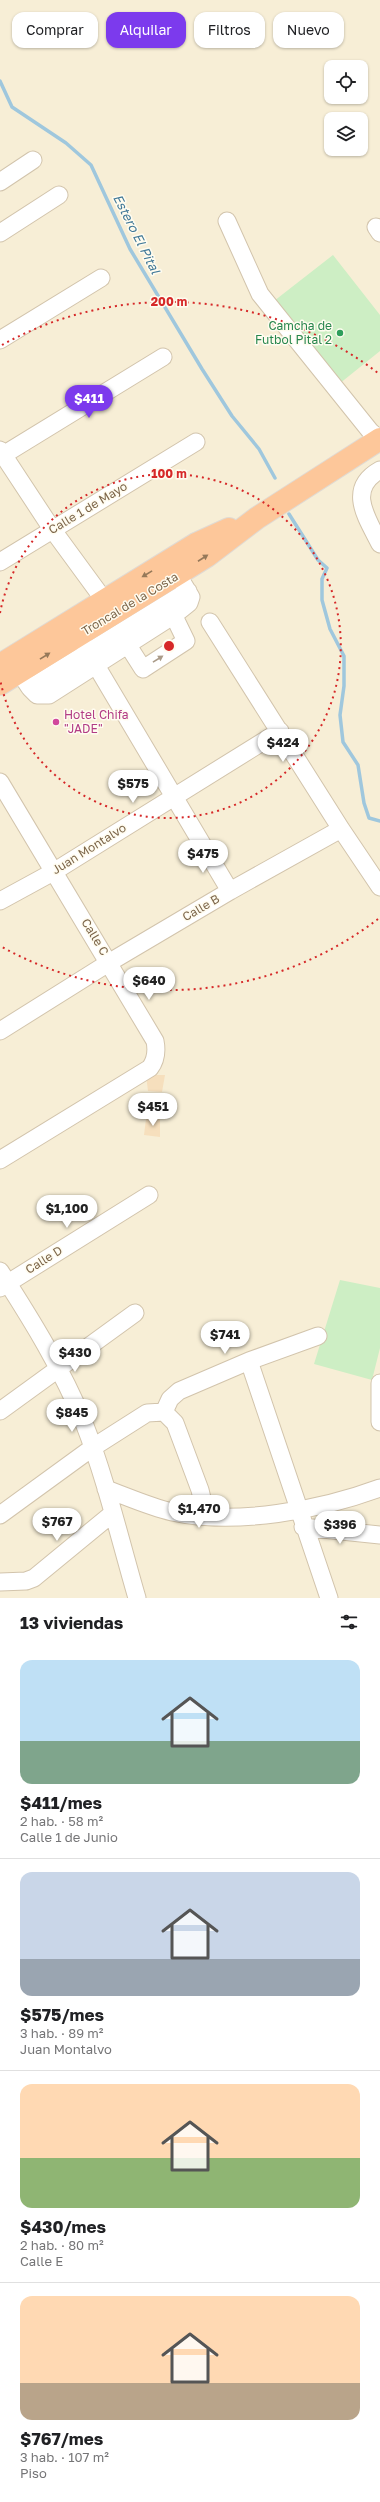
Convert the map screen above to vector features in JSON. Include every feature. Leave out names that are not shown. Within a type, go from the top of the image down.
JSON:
[{"type":"highway","name":"Troncal de la Costa","points":[[0,684],[115,623],[167,602],[183,583],[217,549],[256,518],[378,435]]},
{"type":"highway","name":"Troncal de la Costa","points":[[16,675],[88,651],[196,544],[256,518]]},
{"type":"street","points":[[0,182],[33,160]]},
{"type":"street","points":[[0,233],[59,195]]},
{"type":"street","points":[[227,221],[260,294],[378,435]]},
{"type":"street","points":[[0,340],[101,278]]},
{"type":"street","points":[[163,357],[1,454],[115,623],[143,669],[186,642],[167,602]]},
{"type":"street","name":"Calle 1 de Mayo","points":[[0,562],[196,442]]},
{"type":"street","points":[[379,541],[362,505],[361,493],[366,480],[380,470]]},
{"type":"street","points":[[16,675],[37,695],[45,696],[115,623],[167,602],[189,603],[191,597],[183,583]]},
{"type":"street","points":[[210,622],[341,829],[380,887]]},
{"type":"street","name":"Calle B","points":[[0,1031],[110,962],[230,892],[88,651]]},
{"type":"street","name":"Juan Montalvo","points":[[0,901],[55,871],[174,795],[280,731]]},
{"type":"street","name":"Calle C","points":[[0,782],[110,962],[155,1041],[156,1053],[152,1065],[0,1160]]},
{"type":"street","points":[[230,892],[341,829]]},
{"type":"street","name":"Calle D","points":[[3,1280],[149,1196]]},
{"type":"street","points":[[3,1280],[58,1367],[84,1423],[106,1489],[137,1598]]},
{"type":"street","points":[[0,1411],[58,1367],[135,1313]]},
{"type":"street","points":[[164,1412],[170,1399],[179,1391],[249,1361],[318,1336]]},
{"type":"street","points":[[249,1361],[328,1598]]},
{"type":"street","points":[[380,1383],[380,1422]]},
{"type":"street","points":[[0,1515],[92,1448],[147,1413],[164,1412],[175,1423],[200,1490],[206,1515]]},
{"type":"street","points":[[106,1489],[172,1512],[238,1518],[343,1502],[380,1488]]},
{"type":"street","points":[[0,1582],[26,1581],[34,1578],[113,1513]]},
{"type":"street","points":[[304,1526],[380,1535]]},
{"type":"shaded area","points":[[0,0],[380,0],[380,1598],[0,1598]]},
{"type":"green space","name":"Camcha de Futbol Pital 2","points":[[333,255],[380,315],[380,351],[339,384],[274,301]]},
{"type":"green space","points":[[340,1280],[380,1288],[380,1348],[372,1380],[314,1364]]},
{"type":"building","points":[[146,1075],[165,1075],[162,1092],[148,1091]]},
{"type":"building","points":[[160,1118],[160,1137],[144,1135],[146,1119]]},
{"type":"waterway","name":"Estero El Pital","points":[[0,81],[12,107],[66,143],[91,165],[130,249],[202,369],[232,416],[259,449],[275,478]]},
{"type":"waterway","name":"Estero El Pital","points":[[289,514],[318,560],[327,568],[322,579],[322,600],[330,629],[344,656],[344,686],[340,715],[343,742],[358,765],[364,803],[369,818],[380,821]]},
{"type":"place","name":"Camcha de Futbol Pital 2","points":[[340,333]]},
{"type":"place","name":"Hotel Chifa \"JADE\"","points":[[56,722]]}]
